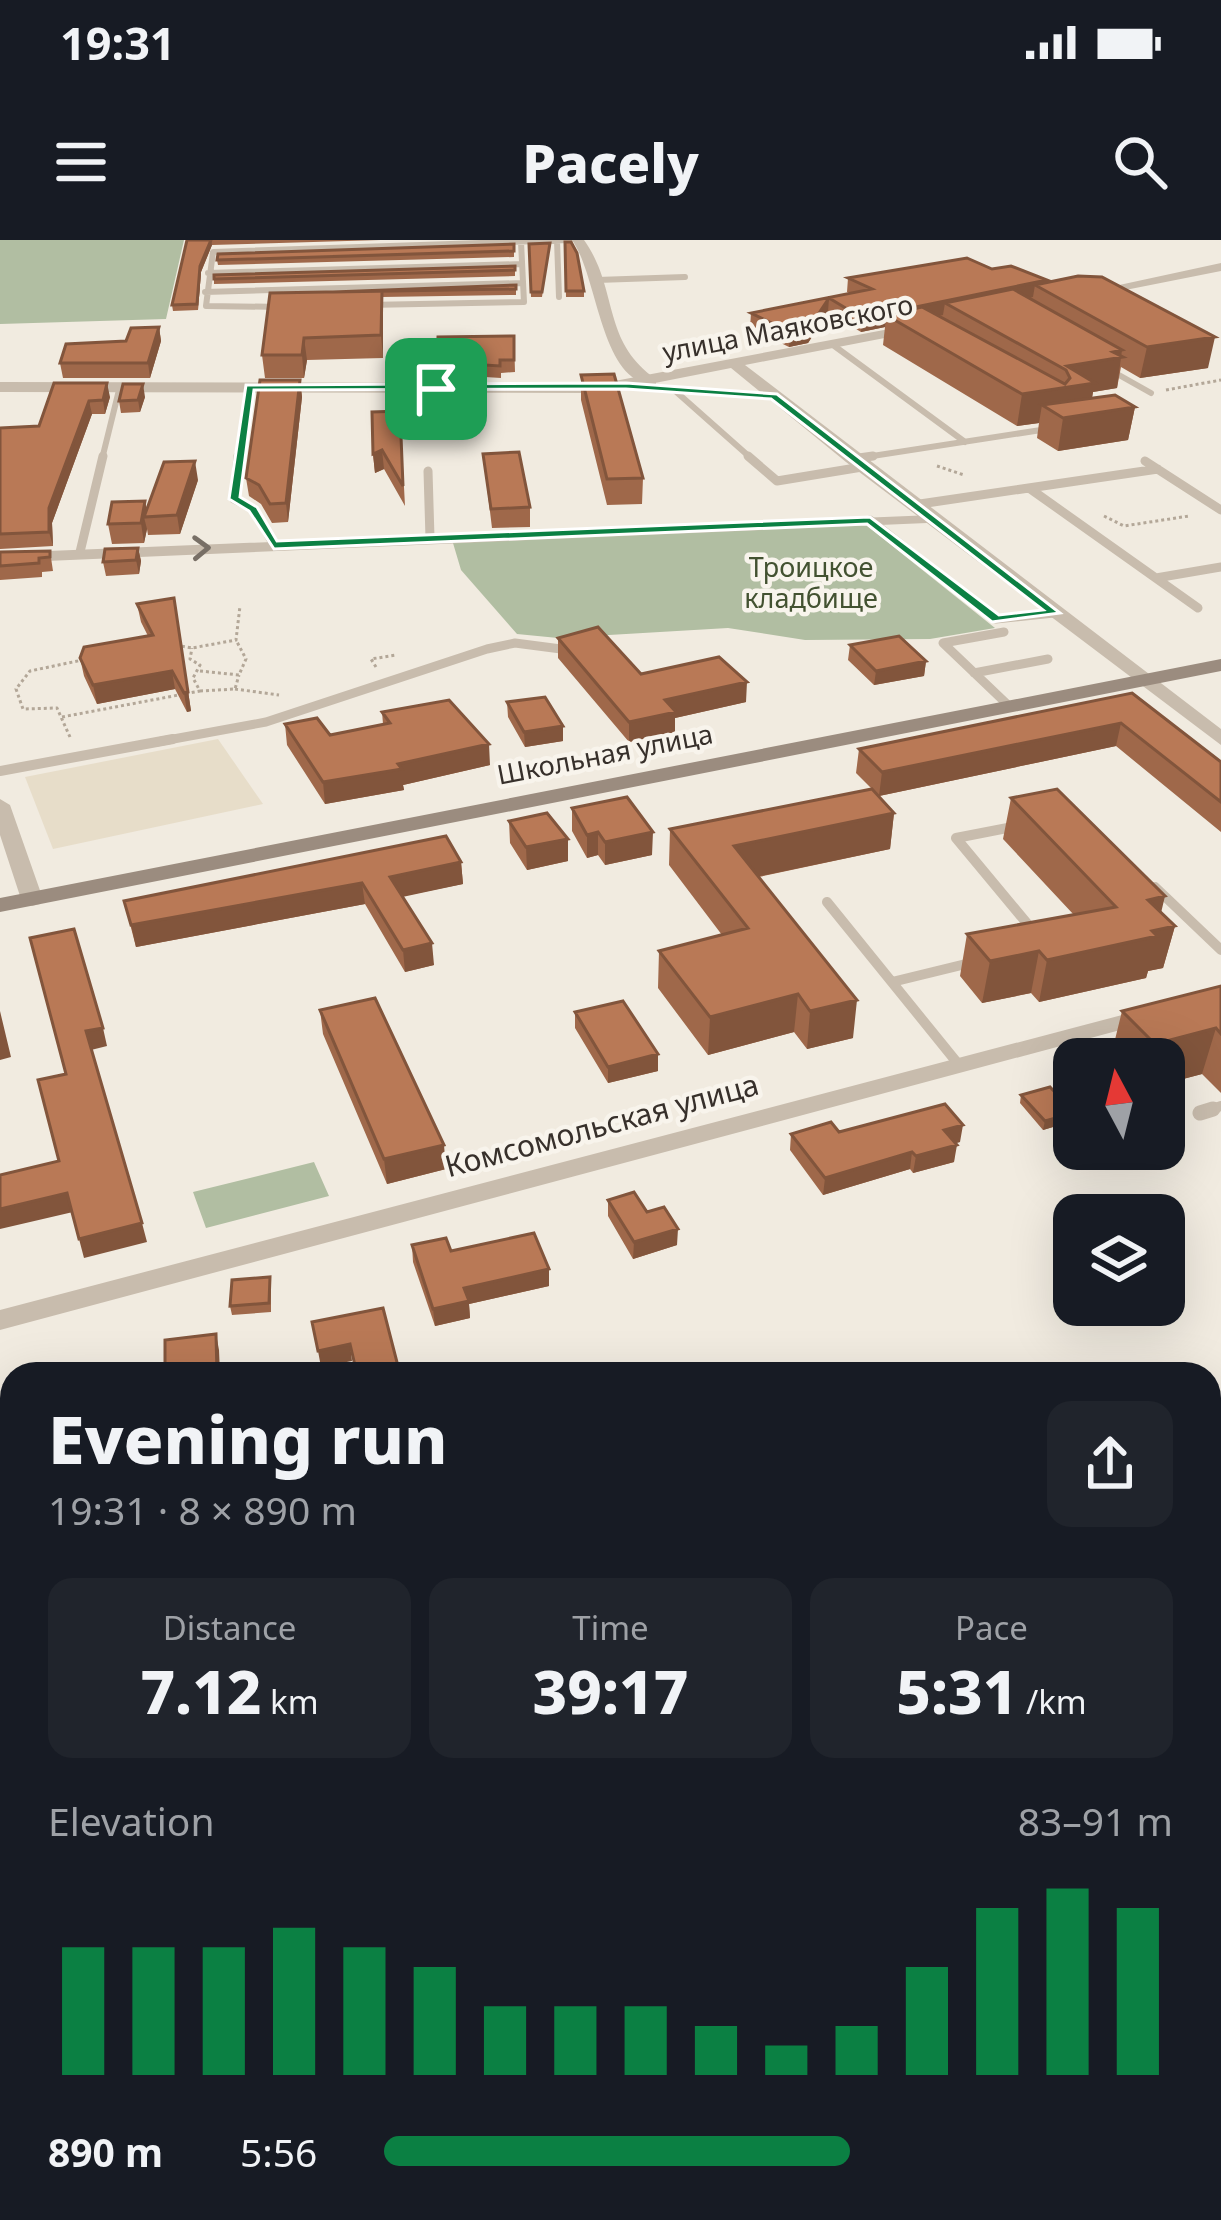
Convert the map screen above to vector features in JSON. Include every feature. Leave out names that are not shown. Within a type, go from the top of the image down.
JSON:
[{"type":"main road","name":"Школьная улица","points":[[0,905],[1221,665]]},
{"type":"street","points":[[574,240],[593,256],[621,360],[652,382]]},
{"type":"street","points":[[1071,297],[1221,267]]},
{"type":"street","name":"улица Маяковского","points":[[0,386],[565,390],[652,382],[916,328],[936,330]]},
{"type":"street","points":[[737,366],[920,512],[1221,739]]},
{"type":"street","points":[[0,558],[870,520],[920,512]]},
{"type":"street","points":[[2,817],[32,899]]},
{"type":"street","name":"Комсомольская улица","points":[[0,1320],[1221,996]]},
{"type":"lane","points":[[557,240],[559,298]]},
{"type":"lane","points":[[302,307],[203,304],[213,252],[574,240]]},
{"type":"lane","points":[[346,306],[524,302],[521,242]]},
{"type":"lane","points":[[208,273],[523,264]]},
{"type":"lane","points":[[597,280],[685,277]]},
{"type":"lane","points":[[205,292],[524,284]]},
{"type":"lane","points":[[1092,293],[1109,302]]},
{"type":"lane","points":[[833,346],[964,442]]},
{"type":"lane","points":[[1095,362],[1151,392]]},
{"type":"lane","points":[[80,552],[120,386]]},
{"type":"lane","points":[[626,386],[774,396]]},
{"type":"lane","points":[[250,387],[232,492],[234,499],[254,509],[274,545]]},
{"type":"lane","points":[[673,389],[777,481],[1071,425]]},
{"type":"lane","points":[[1145,461],[1221,510]]},
{"type":"lane","points":[[920,512],[1029,488],[1158,469]]},
{"type":"lane","points":[[428,471],[430,538]]},
{"type":"lane","points":[[1029,488],[1198,608]]},
{"type":"lane","points":[[870,520],[996,619],[1054,613]]},
{"type":"lane","points":[[1156,578],[1221,567]]},
{"type":"lane","points":[[1004,632],[943,643],[1009,706]]},
{"type":"lane","points":[[0,771],[266,722],[514,643],[562,649]]},
{"type":"lane","points":[[974,673],[1048,659]]},
{"type":"lane","points":[[1023,951],[1045,946],[956,838],[1037,822]]},
{"type":"lane","points":[[1141,874],[1221,950]]},
{"type":"lane","points":[[827,902],[959,1065]]},
{"type":"lane","points":[[892,982],[979,961]]},
{"type":"lane","points":[[1200,1113],[1221,1106]]},
{"type":"path","points":[[1151,392],[1221,380]]},
{"type":"path","points":[[61,717],[235,689],[246,659],[236,640],[240,607]]},
{"type":"path","points":[[169,644],[192,648],[236,640]]},
{"type":"path","points":[[192,648],[190,659],[200,665],[193,678],[200,691]]},
{"type":"path","points":[[78,756],[57,708],[23,709],[16,689],[30,671],[101,656]]},
{"type":"path","points":[[200,671],[239,675]]},
{"type":"green space","points":[[0,240],[184,240],[166,319],[0,324]]},
{"type":"green space","name":"Троицкое кладбище","points":[[865,524],[995,628],[930,639],[805,640],[728,628],[558,638],[517,634],[461,570],[453,543]]},
{"type":"green space","points":[[314,1162],[329,1196],[206,1228],[193,1192]]},
{"type":"shaded area","points":[[218,739],[263,804],[53,849],[25,777]]},
{"type":"building","points":[[187,240],[211,240],[200,266],[197,304],[172,305]]},
{"type":"building","points":[[565,242],[571,242],[577,253],[584,291],[566,291]]},
{"type":"building","points":[[550,243],[542,292],[531,292],[529,244]]},
{"type":"building","points":[[514,244],[514,251],[217,260],[218,254]]},
{"type":"building","points":[[967,258],[992,269],[1011,266],[1047,280],[862,318],[829,298],[809,328],[790,332],[751,313],[872,289],[848,278]]},
{"type":"building","points":[[515,266],[515,270],[214,279],[214,275]]},
{"type":"building","points":[[1078,276],[1102,277],[1215,337],[1147,347],[1035,285]]},
{"type":"building","points":[[516,285],[516,289],[333,292]]},
{"type":"building","points":[[1013,289],[1122,350],[1113,352],[1123,357],[1067,366],[1095,383],[1022,394],[886,315],[922,307],[1065,384],[1070,378],[1066,370],[945,303]]},
{"type":"building","points":[[382,291],[381,335],[304,338],[302,355],[262,355],[270,293]]},
{"type":"building","points":[[159,327],[148,363],[60,363],[66,344],[126,341],[131,328]]},
{"type":"building","points":[[514,336],[514,360],[500,360],[500,366],[437,362],[438,337]]},
{"type":"building","points":[[614,374],[643,478],[607,479],[581,375]]},
{"type":"building","points":[[260,380],[300,380],[286,503],[270,504],[259,485],[246,478]]},
{"type":"building","points":[[54,383],[107,383],[103,400],[89,401],[49,508],[49,532],[0,534],[0,428],[39,426]]},
{"type":"building","points":[[123,384],[143,384],[138,400],[119,401]]},
{"type":"building","points":[[1115,395],[1135,407],[1063,418],[1042,405]]},
{"type":"building","points":[[400,411],[403,486],[382,450],[373,454],[372,412]]},
{"type":"building","points":[[519,452],[530,507],[491,509],[483,454]]},
{"type":"building","points":[[195,461],[177,515],[144,517],[164,462]]},
{"type":"building","points":[[145,501],[141,523],[108,524],[112,502]]},
{"type":"building","points":[[138,548],[136,560],[103,562],[105,549]]},
{"type":"building","points":[[50,551],[50,557],[39,558],[39,563],[0,566],[0,552]]},
{"type":"building","points":[[174,598],[188,692],[184,693],[172,671],[93,685],[80,658],[84,647],[153,635],[137,604]]},
{"type":"building","points":[[598,627],[641,674],[719,657],[747,682],[665,700],[676,712],[629,722],[558,638]]},
{"type":"building","points":[[899,636],[926,661],[876,671],[850,645]]},
{"type":"building","points":[[1132,693],[1221,762],[1221,802],[1121,723],[882,772],[859,749]]},
{"type":"building","points":[[545,697],[563,726],[524,732],[507,702]]},
{"type":"building","points":[[449,700],[489,744],[398,764],[402,769],[323,782],[285,724],[317,718],[330,735],[390,723],[382,712]]},
{"type":"building","points":[[872,789],[894,813],[734,846],[857,1000],[810,1011],[798,994],[710,1017],[659,951],[748,928],[670,829]]},
{"type":"building","points":[[1057,789],[1165,896],[1148,900],[1175,926],[1152,931],[1157,936],[1047,960],[1039,951],[990,961],[967,934],[1116,907],[1011,798]]},
{"type":"building","points":[[627,797],[653,832],[605,842],[598,832],[587,835],[572,808]]},
{"type":"building","points":[[547,813],[568,839],[526,847],[509,821]]},
{"type":"building","points":[[446,836],[461,862],[390,877],[432,943],[403,950],[362,883],[131,925],[124,901]]},
{"type":"building","points":[[74,929],[103,1028],[86,1031],[142,1223],[79,1239],[67,1193],[0,1209],[0,1175],[59,1161],[38,1080],[66,1074],[30,938]]},
{"type":"building","points":[[1221,986],[1221,1034],[1216,1028],[1178,1038],[1149,1038],[1122,1011]]},
{"type":"building","points":[[375,998],[444,1145],[384,1159],[320,1010]]},
{"type":"building","points":[[623,1001],[658,1054],[608,1067],[575,1012]]},
{"type":"building","points":[[1050,1087],[1053,1119],[1045,1121],[1021,1095]]},
{"type":"building","points":[[945,1104],[963,1125],[944,1130],[957,1145],[916,1156],[912,1152],[825,1178],[791,1134],[831,1122],[839,1132]]},
{"type":"building","points":[[634,1192],[647,1212],[664,1207],[678,1229],[634,1242],[608,1200]]},
{"type":"building","points":[[534,1233],[549,1269],[464,1288],[469,1301],[433,1309],[412,1245],[446,1238],[451,1251]]},
{"type":"building","points":[[270,1277],[269,1303],[230,1306],[232,1280]]},
{"type":"building","points":[[383,1308],[397,1362],[354,1362],[350,1344],[318,1351],[312,1322]]},
{"type":"building","points":[[216,1334],[217,1362],[165,1362],[165,1340]]},
{"type":"route","points":[[626,386],[774,396],[1054,613],[1013,621],[996,619],[870,520],[274,545],[254,509],[234,499],[250,387],[436,389],[626,386]]}]
